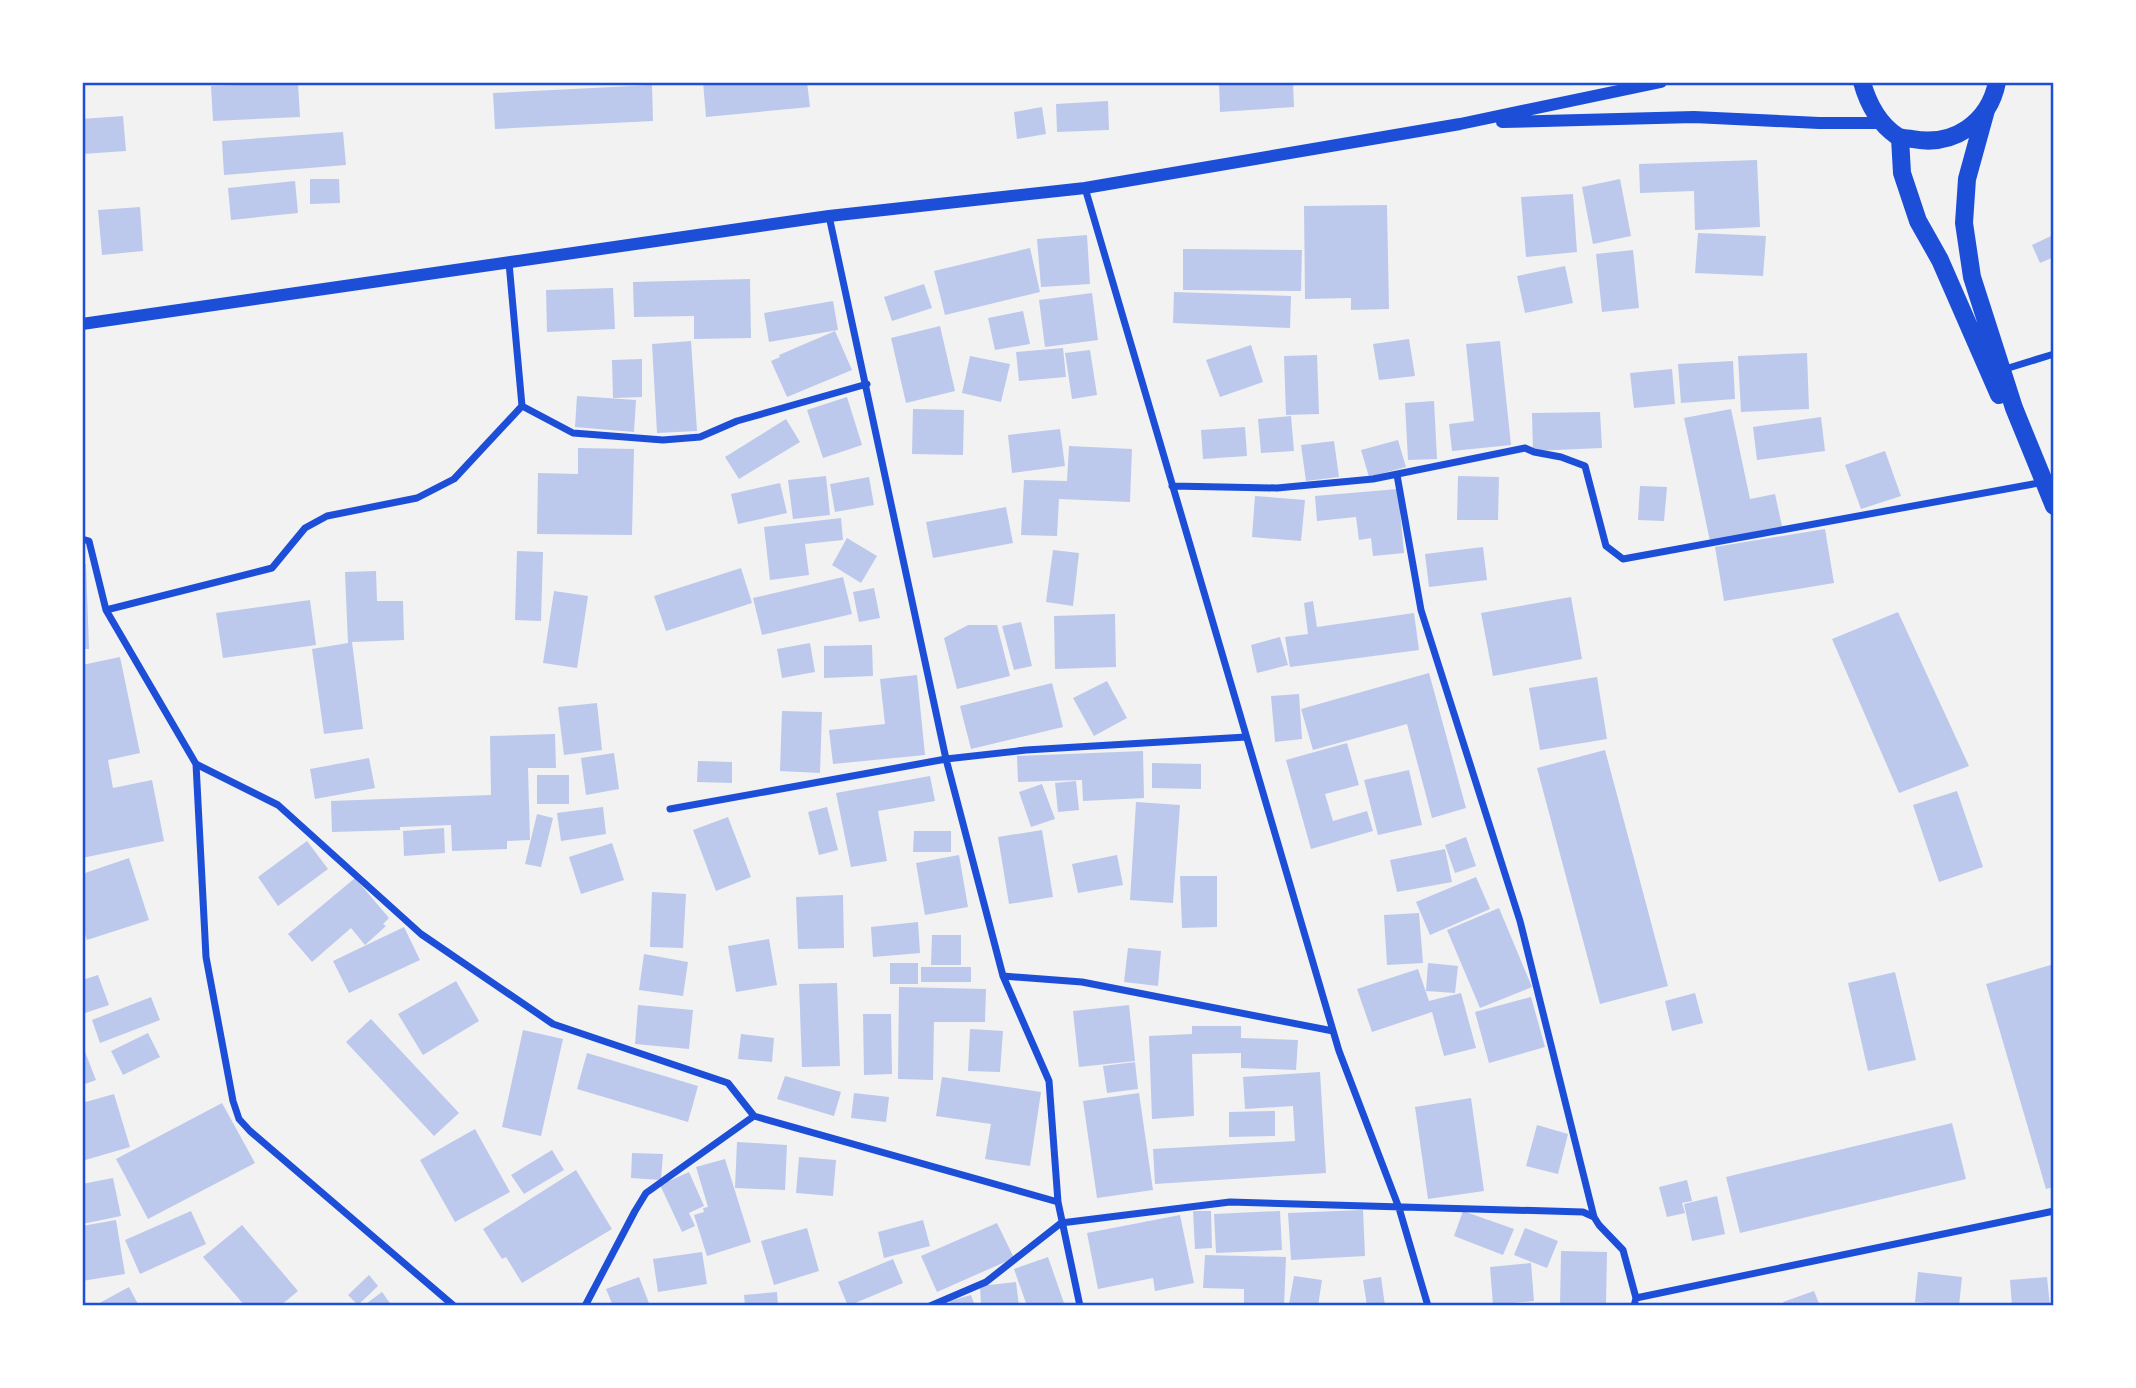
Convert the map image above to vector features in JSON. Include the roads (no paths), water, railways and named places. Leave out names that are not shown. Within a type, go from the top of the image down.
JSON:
[{"type":"main road","points":[[1862,82],[1868,104],[1882,123],[1900,138],[1927,142],[1949,139],[1976,123],[1986,110]]},
{"type":"main road","points":[[1997,86],[1986,110],[1966,179],[1964,223],[1972,277],[2001,370],[2054,506]]},
{"type":"main road","points":[[1900,138],[1902,173],[1918,221],[1940,260],[2014,428],[2043,479]]},
{"type":"street","points":[[82,324],[829,216],[1085,188],[1460,124],[1661,82]]},
{"type":"street","points":[[1460,124],[1694,117],[1882,123]]},
{"type":"street","points":[[1085,188],[1339,1051],[1399,1208],[1428,1306]]},
{"type":"street","points":[[829,216],[946,760],[1003,976],[1049,1081],[1058,1202],[1080,1306]]},
{"type":"street","points":[[106,610],[272,568],[305,528],[327,516],[417,498],[454,479],[522,406],[509,262]]},
{"type":"street","points":[[2001,370],[2054,354]]},
{"type":"street","points":[[522,406],[572,433],[663,440],[700,437],[737,421],[867,384]]},
{"type":"street","points":[[1172,486],[1276,488],[1397,475],[1525,449],[1561,457],[1585,466],[1606,546],[1623,559],[2043,479]]},
{"type":"street","points":[[1397,475],[1421,610],[1520,921],[1594,1217],[1623,1250],[1635,1302],[2054,1211]]},
{"type":"street","points":[[82,539],[89,541],[106,610],[197,764],[206,957],[233,1101],[239,1118],[250,1131],[454,1306]]},
{"type":"street","points":[[670,809],[946,760],[1026,751],[1246,737]]},
{"type":"street","points":[[197,764],[278,805],[421,934],[553,1024],[728,1083],[754,1116],[1058,1202]]},
{"type":"street","points":[[1003,976],[1082,982],[1333,1031]]},
{"type":"street","points":[[585,1306],[646,1194],[754,1116]]},
{"type":"street","points":[[930,1306],[986,1282],[1061,1223],[1230,1202],[1583,1212],[1594,1217]]}]
